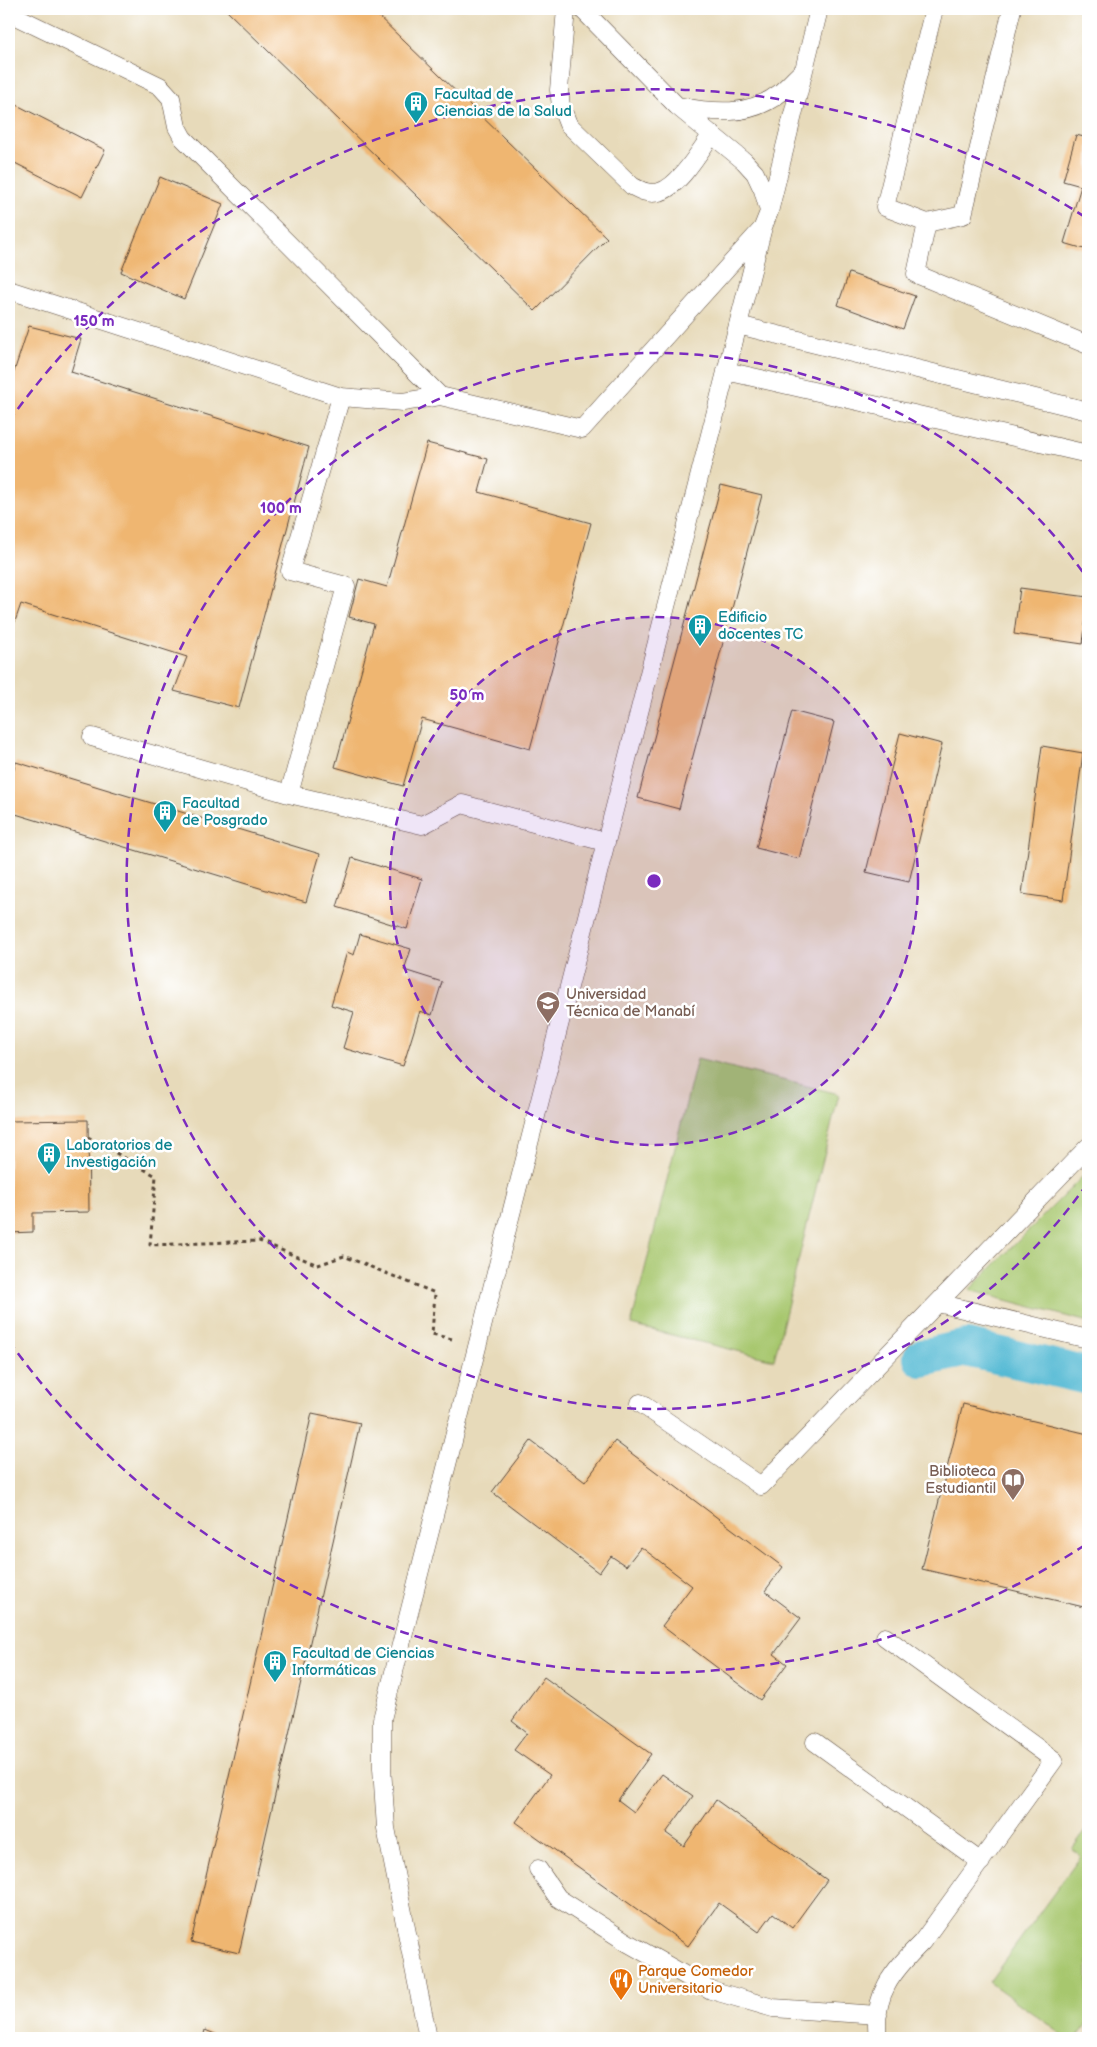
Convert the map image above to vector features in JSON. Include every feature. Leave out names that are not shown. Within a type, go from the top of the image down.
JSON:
[{"type":"lane","points":[[566,9],[559,90],[560,106],[568,124],[632,186],[645,192],[658,193],[671,187],[712,134]]},
{"type":"lane","points":[[9,290],[341,397],[403,402],[440,396],[582,429],[766,220],[763,190],[755,173],[744,161],[678,106],[582,9]]},
{"type":"lane","points":[[428,2038],[386,1828],[382,1768],[382,1719],[819,9]]},
{"type":"lane","points":[[934,9],[885,208],[927,223],[963,215],[1012,9]]},
{"type":"lane","points":[[9,13],[160,86],[171,98],[177,127],[183,138],[440,396]]},
{"type":"lane","points":[[678,106],[708,112],[744,110],[762,104],[780,93],[803,71]]},
{"type":"lane","points":[[927,223],[916,274],[1088,345]]},
{"type":"lane","points":[[738,325],[1088,411]]},
{"type":"lane","points":[[726,370],[1088,454]]},
{"type":"lane","points":[[289,794],[346,586],[290,571],[341,397]]},
{"type":"lane","points":[[92,737],[289,794],[422,825],[462,804],[605,842]]},
{"type":"lane","points":[[640,1403],[760,1486],[1088,1147]]},
{"type":"lane","points":[[938,1303],[1088,1339]]},
{"type":"lane","points":[[878,2038],[879,2000],[884,1985],[902,1962],[922,1942],[1054,1760],[885,1637]]},
{"type":"lane","points":[[815,1742],[981,1862]]},
{"type":"lane","points":[[538,1869],[558,1898],[628,1943],[711,1990],[773,2008],[878,2015]]},
{"type":"path","points":[[88,1137],[156,1176],[150,1245],[259,1241],[318,1265],[344,1256],[436,1293],[432,1334],[476,1346]]},
{"type":"shaded area","name":"Universidad Técnica de Manabí","points":[[9,9],[1088,9],[1088,2038],[9,2038]]},
{"type":"green space","points":[[697,1059],[839,1094],[774,1360],[631,1325]]},
{"type":"green space","points":[[1088,1171],[1088,1322],[969,1290]]},
{"type":"green space","points":[[1088,1827],[1088,2022],[1076,2038],[1067,2038],[989,1982],[1081,1856],[1072,1849]]},
{"type":"building","name":"Facultad de Ciencias de la Salud","points":[[227,9],[371,9],[607,238],[535,311]]},
{"type":"building","points":[[9,101],[105,150],[82,197],[9,160]]},
{"type":"building","points":[[1076,135],[1088,138],[1088,250],[1064,243],[1081,186],[1063,181]]},
{"type":"building","points":[[160,177],[223,204],[184,299],[121,272]]},
{"type":"building","points":[[849,273],[915,296],[903,329],[838,305]]},
{"type":"building","points":[[29,326],[81,339],[71,372],[309,447],[239,708],[174,691],[187,657],[21,604],[9,639],[9,387]]},
{"type":"building","points":[[427,443],[488,459],[479,492],[591,523],[530,749],[422,719],[403,786],[335,767],[374,624],[349,617],[359,579],[387,587]]},
{"type":"building","name":"Edificio docentes TC","points":[[721,485],[762,495],[679,809],[638,798]]},
{"type":"building","points":[[1020,588],[1088,597],[1083,644],[1014,634]]},
{"type":"building","points":[[792,711],[834,722],[799,859],[756,848]]},
{"type":"building","points":[[900,733],[942,744],[909,882],[866,872]]},
{"type":"building","points":[[1042,746],[1083,753],[1063,900],[1022,894]]},
{"type":"building","name":"Facultad de Posgrado","points":[[16,762],[320,854],[306,902],[9,812],[9,787]]},
{"type":"building","points":[[352,858],[422,879],[407,929],[337,907]]},
{"type":"building","points":[[360,934],[411,949],[404,970],[442,982],[432,1015],[420,1011],[403,1066],[343,1048],[354,1012],[331,1005],[347,952],[354,955]]},
{"type":"building","name":"Laboratorios de Investigación","points":[[88,1120],[89,1212],[33,1213],[33,1232],[9,1233],[9,1121]]},
{"type":"building","name":"Biblioteca Estudiantil","points":[[963,1404],[1088,1434],[1088,1608],[922,1569]]},
{"type":"building","name":"Facultad de Ciencias Informáticas","points":[[312,1413],[360,1423],[239,1953],[191,1942]]},
{"type":"building","points":[[531,1441],[585,1482],[615,1441],[783,1567],[765,1591],[801,1618],[774,1654],[787,1664],[760,1700],[662,1626],[692,1586],[641,1547],[626,1566],[611,1556],[599,1573],[492,1492]]},
{"type":"building","points":[[544,1677],[651,1754],[618,1800],[634,1812],[662,1774],[693,1796],[666,1833],[684,1846],[716,1800],[827,1880],[792,1928],[773,1913],[759,1932],[719,1903],[688,1946],[516,1822],[550,1775],[514,1750],[527,1733],[512,1721]]},
{"type":"building","points":[[205,2030],[225,2038],[203,2038]]},
{"type":"waterway","points":[[922,1358],[967,1348],[1088,1376]]},
{"type":"place","name":"Facultad de Ciencias de la Salud","points":[[416,124]]},
{"type":"place","name":"Edificio docentes TC","points":[[700,647]]},
{"type":"place","name":"Facultad de Posgrado","points":[[165,833]]},
{"type":"place","name":"Universidad Técnica de Manabí","points":[[548,1024]]},
{"type":"place","name":"Laboratorios de Investigación","points":[[49,1175]]},
{"type":"place","name":"Biblioteca Estudiantil","points":[[1013,1501]]},
{"type":"place","name":"Facultad de Ciencias Informáticas","points":[[275,1683]]},
{"type":"place","name":"Parque Comedor Universitario","points":[[621,2001]]}]
